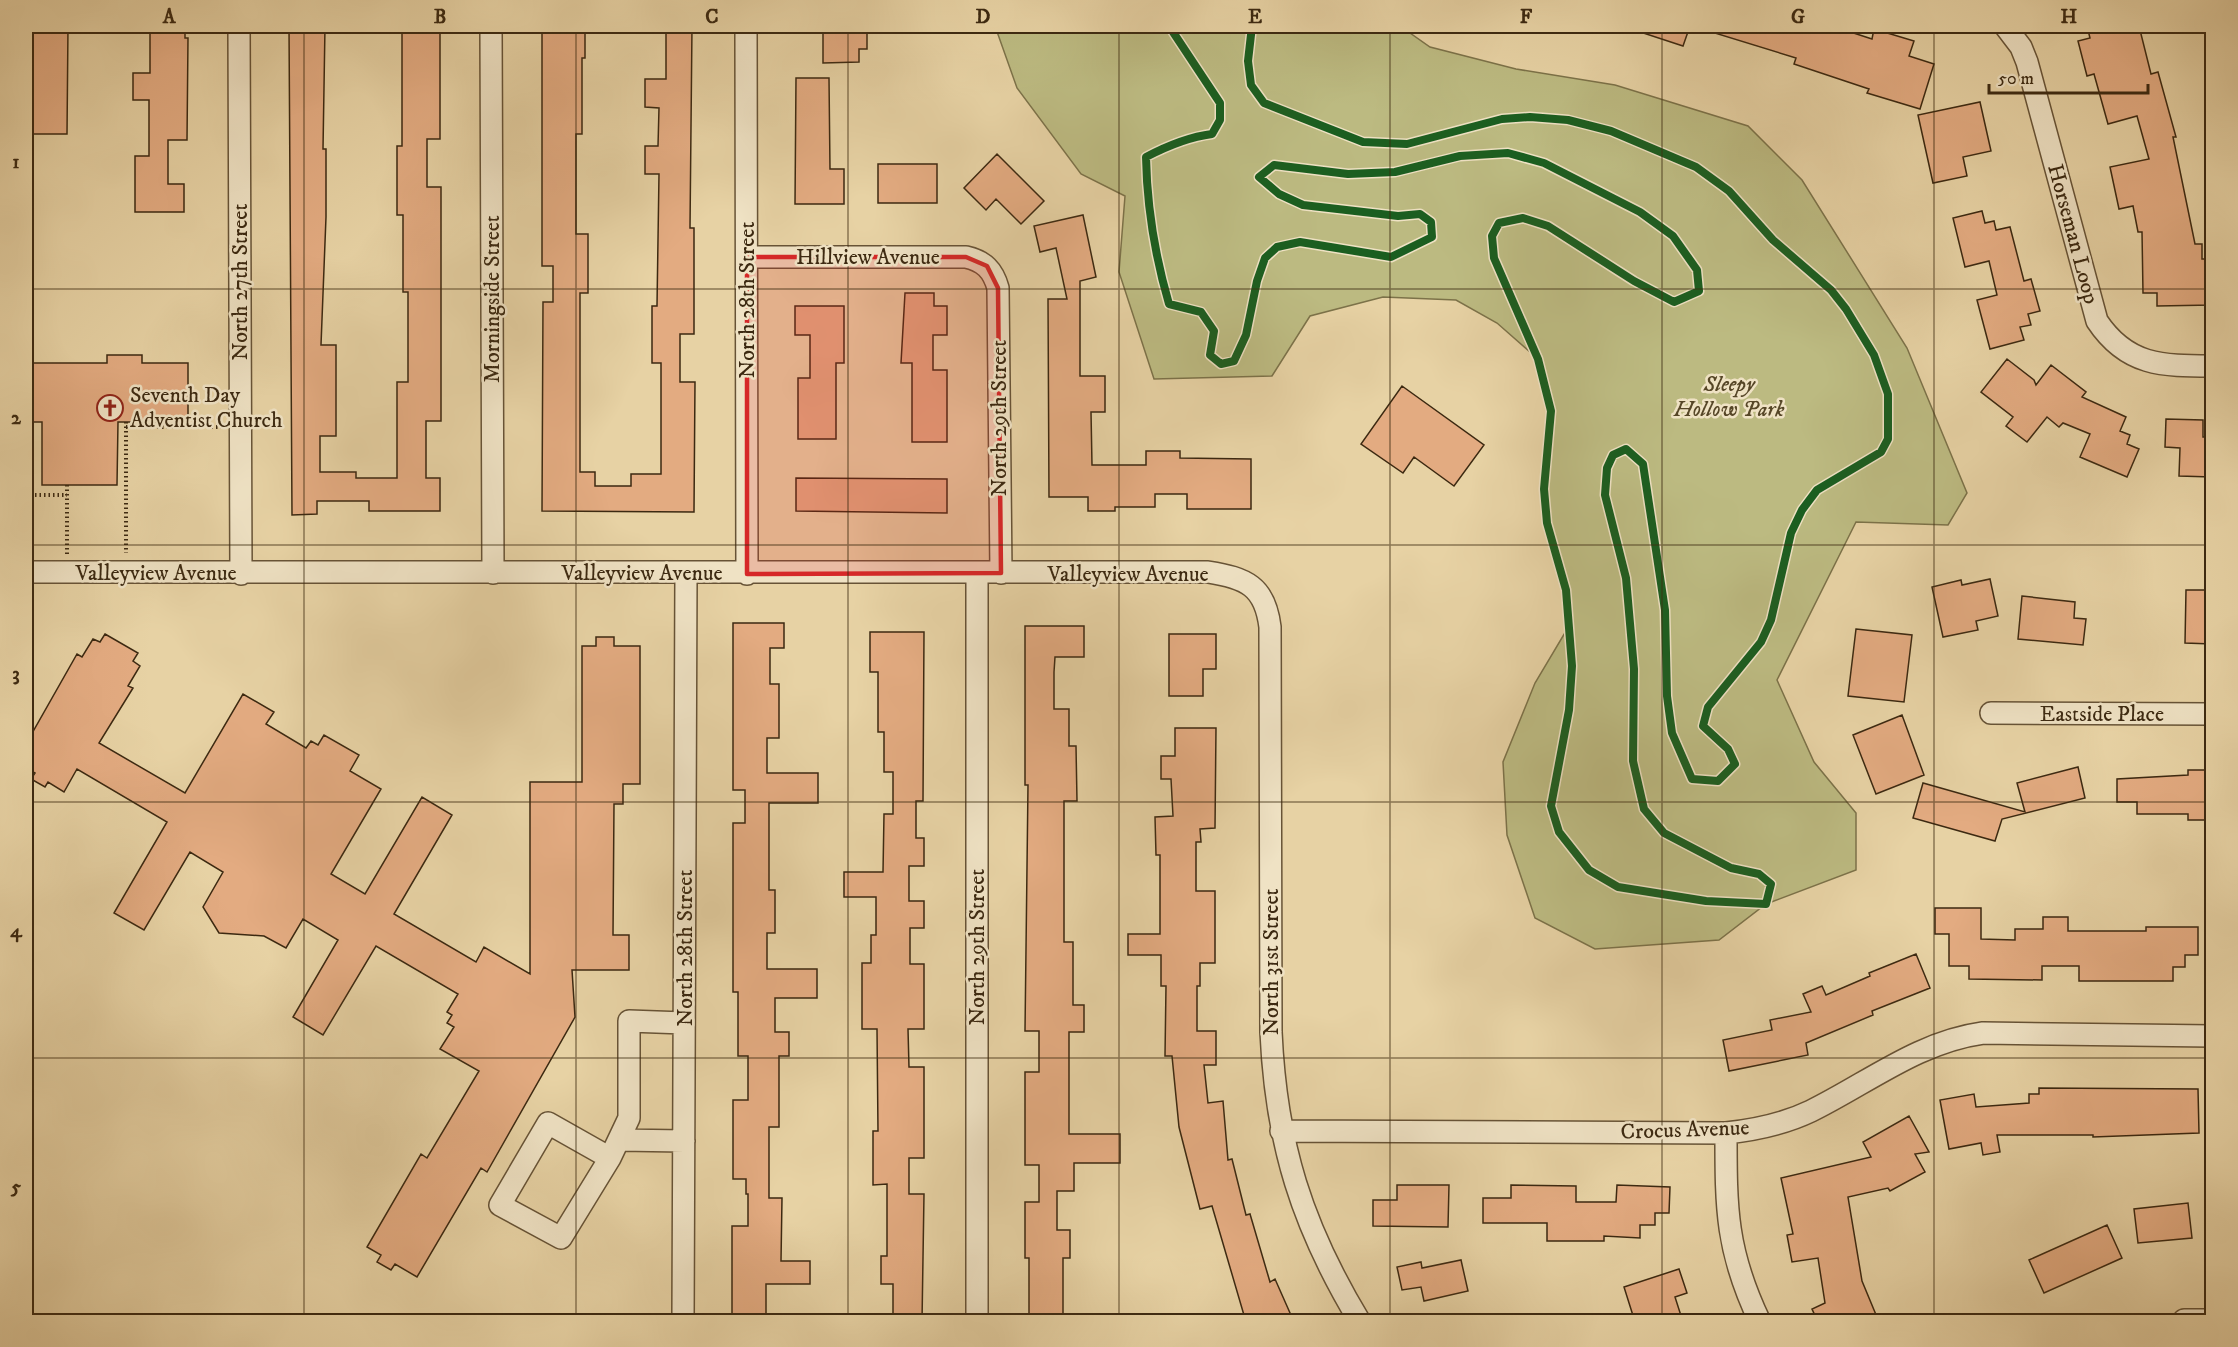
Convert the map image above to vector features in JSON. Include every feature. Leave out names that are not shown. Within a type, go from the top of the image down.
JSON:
[{"type":"street","name":"North 27th Street","points":[[239,26],[241,574]]},
{"type":"street","name":"Morningside Street","points":[[491,26],[493,573]]},
{"type":"street","name":"North 28th Street","points":[[746,26],[747,574]]},
{"type":"street","name":"Horseman Loop","points":[[2005,26],[2021,47],[2026,62],[2097,321],[2121,349],[2137,358],[2156,364],[2212,366]]},
{"type":"street","name":"Hillview Avenue","points":[[747,257],[966,257],[978,260],[987,266]]},
{"type":"street","name":"North 29th Street","points":[[987,266],[998,288],[1001,573]]},
{"type":"street","name":"Valleyview Avenue","points":[[26,572],[241,574],[1208,573],[1242,580],[1256,588]]},
{"type":"street","name":"North 29th Street","points":[[977,573],[977,1322]]},
{"type":"street","name":"North 28th Street","points":[[683,1322],[686,574]]},
{"type":"street","name":"North 31st Street","points":[[1256,588],[1268,612],[1270,627],[1271,1032],[1275,1096],[1281,1131],[1307,1218],[1329,1268],[1360,1322]]},
{"type":"street","name":"Eastside Place","points":[[1991,713],[2212,714]]},
{"type":"street","points":[[684,1023],[629,1021],[629,1118],[615,1149],[561,1238],[500,1205],[548,1123],[615,1149],[684,1141]]},
{"type":"street","name":"Crocus Avenue","points":[[1281,1131],[1726,1133],[1791,1120],[1924,1049],[1964,1035],[1983,1033],[2212,1036]]},
{"type":"street","points":[[1726,1133],[1730,1238],[1737,1267],[1760,1322]]},
{"type":"street","points":[[2184,1320],[2212,1320]]},
{"type":"path","points":[[26,394],[33,394]]},
{"type":"path","points":[[126,573],[126,424],[240,427]]},
{"type":"path","points":[[66,573],[67,486]]},
{"type":"path","points":[[26,495],[67,495]]},
{"type":"highlighted area","points":[[747,257],[966,257],[987,266],[998,288],[1001,573],[747,574]]},
{"type":"green space","name":"Sleepy Hollow Park","points":[[995,26],[1400,26],[1430,47],[1516,69],[1615,85],[1748,126],[1802,180],[1907,348],[1967,493],[1948,525],[1856,522],[1777,680],[1814,762],[1856,813],[1856,870],[1766,904],[1719,940],[1595,949],[1535,918],[1507,835],[1503,762],[1535,683],[1569,626],[1566,590],[1547,523],[1544,489],[1551,411],[1538,359],[1497,323],[1456,300],[1383,297],[1310,316],[1272,376],[1154,379],[1119,272],[1125,196],[1081,174],[1017,88]]},
{"type":"building","points":[[33,26],[68,26],[67,134],[33,134]]},
{"type":"building","points":[[150,26],[185,26],[185,38],[188,38],[187,140],[168,140],[168,184],[184,184],[184,212],[135,212],[135,156],[149,156],[149,100],[133,100],[133,73],[150,73]]},
{"type":"building","points":[[289,26],[325,26],[323,149],[326,149],[326,217],[321,345],[336,345],[336,436],[320,436],[320,472],[356,472],[356,478],[397,478],[397,382],[408,382],[408,292],[403,292],[403,215],[397,215],[397,146],[402,146],[402,26],[440,26],[440,139],[427,139],[427,187],[441,187],[441,421],[426,421],[426,478],[440,478],[440,511],[369,511],[369,501],[317,501],[317,514],[292,515]]},
{"type":"building","points":[[542,26],[585,26],[585,58],[582,58],[582,134],[576,134],[576,234],[588,234],[588,293],[580,293],[580,472],[595,472],[595,486],[631,486],[631,474],[661,474],[661,363],[652,363],[652,306],[657,306],[659,174],[645,174],[645,146],[658,146],[659,108],[645,107],[645,79],[666,79],[666,26],[692,26],[690,228],[694,228],[694,334],[680,334],[680,382],[695,382],[694,512],[542,511],[543,302],[553,302],[553,266],[542,266]]},
{"type":"building","points":[[823,26],[867,26],[867,49],[859,49],[859,62],[823,63]]},
{"type":"building","points":[[1631,26],[1690,26],[1683,46],[1631,29]]},
{"type":"building","points":[[1705,26],[1832,26],[1872,39],[1874,29],[1914,41],[1909,56],[1934,64],[1920,109],[1867,93],[1869,89],[1794,64],[1796,58],[1705,30]]},
{"type":"building","points":[[2087,26],[2139,26],[2151,74],[2158,72],[2176,137],[2173,137],[2195,244],[2202,244],[2202,259],[2212,259],[2212,305],[2157,306],[2157,293],[2143,293],[2142,232],[2138,232],[2133,206],[2119,209],[2110,167],[2149,159],[2137,116],[2108,124],[2094,74],[2087,76],[2078,41],[2090,38]]},
{"type":"building","points":[[796,78],[829,78],[830,169],[844,169],[844,204],[795,204]]},
{"type":"building","points":[[1980,102],[1991,151],[1963,157],[1967,176],[1933,183],[1918,115]]},
{"type":"building","points":[[997,154],[1044,201],[1021,224],[996,199],[986,210],[964,188]]},
{"type":"building","points":[[878,164],[937,164],[937,203],[878,203]]},
{"type":"building","points":[[1982,211],[1985,223],[1994,221],[1996,230],[2010,227],[2024,281],[2031,279],[2040,311],[2028,314],[2031,325],[2020,327],[2024,340],[1990,349],[1977,300],[1997,295],[1989,261],[1965,267],[1953,218]]},
{"type":"building","points":[[1083,215],[1096,277],[1080,281],[1080,376],[1105,376],[1105,412],[1091,412],[1092,465],[1146,465],[1146,451],[1180,451],[1180,458],[1251,459],[1251,509],[1187,509],[1187,494],[1155,494],[1155,507],[1115,507],[1115,511],[1088,511],[1088,497],[1049,497],[1048,299],[1067,299],[1056,248],[1040,252],[1034,226]]},
{"type":"building","points":[[905,293],[934,293],[934,306],[947,306],[947,335],[933,335],[933,370],[947,370],[947,442],[912,442],[912,363],[901,363]]},
{"type":"building","points":[[795,306],[844,306],[844,363],[836,363],[836,439],[798,439],[798,378],[810,378],[810,335],[795,335]]},
{"type":"building","name":"Seventh Day Adventist Church","points":[[107,355],[142,355],[142,363],[188,363],[188,422],[118,422],[117,485],[42,485],[42,422],[33,422],[33,363],[107,363]]},
{"type":"building","points":[[2007,359],[2034,380],[2036,385],[2051,365],[2086,392],[2082,397],[2126,417],[2120,431],[2130,435],[2127,444],[2139,449],[2127,477],[2080,457],[2090,434],[2063,423],[2059,427],[2047,417],[2027,442],[2006,426],[2013,417],[1981,392]]},
{"type":"building","points":[[1402,386],[1484,445],[1454,486],[1414,457],[1403,473],[1361,444]]},
{"type":"building","points":[[2166,419],[2203,420],[2203,437],[2212,437],[2212,477],[2179,476],[2180,448],[2165,447]]},
{"type":"building","points":[[796,478],[947,479],[947,513],[796,511]]},
{"type":"building","points":[[1990,579],[1998,616],[1976,621],[1978,630],[1943,637],[1932,587],[1961,580],[1962,585]]},
{"type":"building","points":[[2186,590],[2212,590],[2212,644],[2185,643]]},
{"type":"building","points":[[2022,596],[2075,602],[2074,618],[2086,619],[2083,645],[2018,639]]},
{"type":"building","points":[[733,623],[784,623],[784,648],[770,648],[770,684],[779,684],[779,738],[767,738],[767,773],[818,773],[818,803],[769,803],[769,890],[775,890],[775,933],[767,933],[767,969],[817,969],[817,998],[775,998],[775,1032],[789,1032],[789,1056],[779,1056],[779,1127],[769,1127],[769,1198],[782,1198],[781,1261],[810,1261],[810,1284],[766,1284],[766,1317],[732,1317],[732,1226],[748,1226],[746,1179],[733,1179],[733,1100],[748,1100],[748,1056],[738,1056],[738,992],[733,992],[733,823],[745,823],[745,790],[733,790]]},
{"type":"building","points":[[1025,626],[1084,626],[1084,657],[1055,657],[1054,672],[1054,709],[1069,709],[1069,746],[1076,746],[1077,801],[1064,801],[1064,942],[1073,942],[1073,1005],[1084,1005],[1084,1032],[1069,1032],[1069,1134],[1120,1134],[1120,1163],[1074,1163],[1074,1191],[1057,1191],[1057,1230],[1070,1230],[1070,1258],[1063,1258],[1063,1321],[1029,1321],[1029,1258],[1025,1258],[1025,1202],[1039,1202],[1039,1165],[1025,1165],[1025,1072],[1039,1072],[1039,1031],[1025,1031],[1028,785],[1025,785]]},
{"type":"building","points":[[1856,629],[1912,635],[1904,702],[1848,696]]},
{"type":"building","points":[[870,632],[924,632],[923,801],[916,801],[916,838],[924,838],[924,866],[909,866],[909,901],[924,901],[924,928],[910,928],[910,964],[924,964],[924,1029],[908,1029],[909,1067],[924,1067],[924,1158],[909,1158],[909,1194],[924,1194],[922,1322],[893,1322],[893,1284],[881,1284],[881,1256],[887,1256],[887,1184],[873,1185],[873,1131],[878,1131],[877,1029],[862,1029],[862,963],[871,963],[871,935],[876,935],[876,897],[844,897],[844,872],[883,872],[884,814],[893,814],[893,772],[884,772],[884,732],[878,732],[878,672],[870,672]]},
{"type":"building","points":[[105,634],[138,653],[133,661],[140,666],[128,686],[133,688],[99,743],[185,793],[243,694],[274,712],[266,724],[306,748],[311,741],[318,745],[324,735],[359,755],[350,771],[381,789],[331,874],[365,894],[422,797],[452,815],[394,914],[476,962],[484,947],[530,974],[530,782],[582,782],[582,646],[596,646],[596,637],[614,637],[614,646],[640,646],[640,784],[623,784],[623,804],[614,804],[613,935],[629,935],[629,970],[572,970],[575,1017],[487,1172],[481,1168],[417,1277],[395,1264],[391,1270],[377,1262],[381,1255],[367,1247],[421,1154],[427,1158],[479,1071],[440,1049],[454,1027],[447,1023],[452,1015],[447,1012],[458,994],[376,946],[323,1035],[293,1017],[338,940],[303,919],[286,948],[264,936],[219,933],[203,907],[223,872],[190,852],[144,930],[114,913],[167,822],[77,769],[64,792],[48,782],[45,787],[31,779],[35,773],[26,768],[26,744],[77,654],[82,657],[93,639],[100,642]]},
{"type":"building","points":[[1169,634],[1216,634],[1216,669],[1203,669],[1203,696],[1169,696]]},
{"type":"building","points":[[1902,715],[1924,775],[1876,794],[1853,735]]},
{"type":"building","points":[[1175,728],[1216,728],[1215,828],[1200,829],[1201,842],[1196,842],[1196,891],[1215,891],[1215,963],[1200,963],[1200,986],[1197,986],[1197,1031],[1216,1031],[1216,1065],[1204,1065],[1208,1103],[1223,1101],[1228,1160],[1232,1159],[1246,1215],[1250,1214],[1270,1282],[1275,1279],[1294,1322],[1246,1322],[1212,1206],[1200,1209],[1179,1127],[1172,1056],[1165,1056],[1166,986],[1161,986],[1161,955],[1128,955],[1128,934],[1160,934],[1160,855],[1156,855],[1155,817],[1173,816],[1171,779],[1161,779],[1161,756],[1175,756]]},
{"type":"building","points":[[2078,767],[2085,798],[2002,819],[1995,841],[1913,818],[1923,783],[2025,812],[2017,783]]},
{"type":"building","points":[[2188,770],[2212,770],[2212,820],[2188,820],[2188,814],[2137,814],[2137,802],[2117,802],[2117,779],[2188,775]]},
{"type":"building","points":[[1935,908],[1981,908],[1981,939],[2015,940],[2015,929],[2043,929],[2043,917],[2068,917],[2068,931],[2146,931],[2146,927],[2198,927],[2198,955],[2185,955],[2185,967],[2173,967],[2173,981],[2079,981],[2079,966],[2042,966],[2042,980],[1969,979],[1969,966],[1949,966],[1949,934],[1935,934]]},
{"type":"building","points":[[1916,954],[1930,988],[1872,1011],[1873,1015],[1806,1043],[1808,1055],[1729,1071],[1723,1040],[1772,1030],[1770,1020],[1811,1012],[1803,994],[1822,986],[1826,995],[1870,976],[1869,973]]},
{"type":"building","points":[[2039,1088],[2198,1089],[2199,1133],[2093,1137],[2093,1135],[1997,1135],[2000,1152],[1983,1155],[1981,1143],[1949,1149],[1940,1100],[1974,1094],[1976,1107],[2029,1103],[2029,1094],[2039,1094]]},
{"type":"building","points":[[1909,1116],[1929,1152],[1915,1154],[1925,1172],[1890,1191],[1888,1188],[1848,1197],[1862,1281],[1879,1322],[1818,1322],[1812,1309],[1825,1303],[1818,1258],[1792,1262],[1787,1235],[1793,1234],[1781,1178],[1871,1157],[1863,1142]]},
{"type":"building","points":[[1397,1185],[1449,1185],[1448,1227],[1373,1226],[1373,1200],[1397,1200]]},
{"type":"building","points":[[1511,1185],[1576,1186],[1576,1202],[1616,1202],[1617,1185],[1670,1187],[1669,1213],[1655,1213],[1655,1225],[1640,1225],[1640,1238],[1604,1236],[1604,1241],[1547,1241],[1547,1223],[1483,1223],[1483,1198],[1511,1198]]},
{"type":"building","points":[[2188,1203],[2192,1238],[2138,1243],[2134,1209]]},
{"type":"building","points":[[2107,1225],[2122,1258],[2044,1293],[2029,1260]]},
{"type":"building","points":[[1461,1260],[1468,1291],[1424,1301],[1421,1287],[1402,1290],[1397,1267],[1421,1262],[1422,1268]]},
{"type":"building","points":[[1679,1269],[1687,1293],[1675,1297],[1683,1322],[1635,1322],[1624,1287]]},
{"type":"cycle path","points":[[1169,26],[1220,103],[1220,120],[1212,134],[1178,142],[1146,157],[1153,231],[1169,304],[1201,312],[1214,331],[1210,355],[1221,364],[1234,361],[1246,335],[1257,281],[1265,258],[1277,247],[1300,242],[1391,257],[1432,237],[1431,222],[1420,214],[1398,216],[1303,205],[1279,194],[1259,177],[1274,165],[1348,174],[1395,172],[1460,156],[1508,153],[1544,163],[1640,212],[1673,236],[1697,270],[1699,291],[1674,302],[1634,281],[1548,226],[1523,218],[1499,223],[1492,236],[1494,258],[1538,359],[1551,411],[1544,489],[1547,523],[1566,590],[1572,666],[1569,710],[1551,806],[1559,832],[1589,870],[1618,887],[1706,901],[1766,904],[1771,884],[1759,874],[1731,868],[1664,833],[1644,809],[1633,761],[1634,669],[1626,578],[1605,495],[1607,468],[1613,455],[1626,449],[1643,464],[1665,610],[1667,696],[1672,733],[1692,779],[1718,781],[1735,764],[1728,749],[1703,726],[1708,707],[1761,642],[1771,620],[1791,533],[1802,510],[1817,490],[1881,452],[1888,439],[1888,394],[1874,355],[1846,309],[1831,290],[1773,240],[1729,191],[1696,167],[1611,131],[1568,120],[1530,117],[1502,119],[1407,144],[1363,142],[1264,103],[1251,85],[1248,61],[1252,26]]},
{"type":"place","name":"Seventh Day Adventist Church","points":[[110,408]]}]
